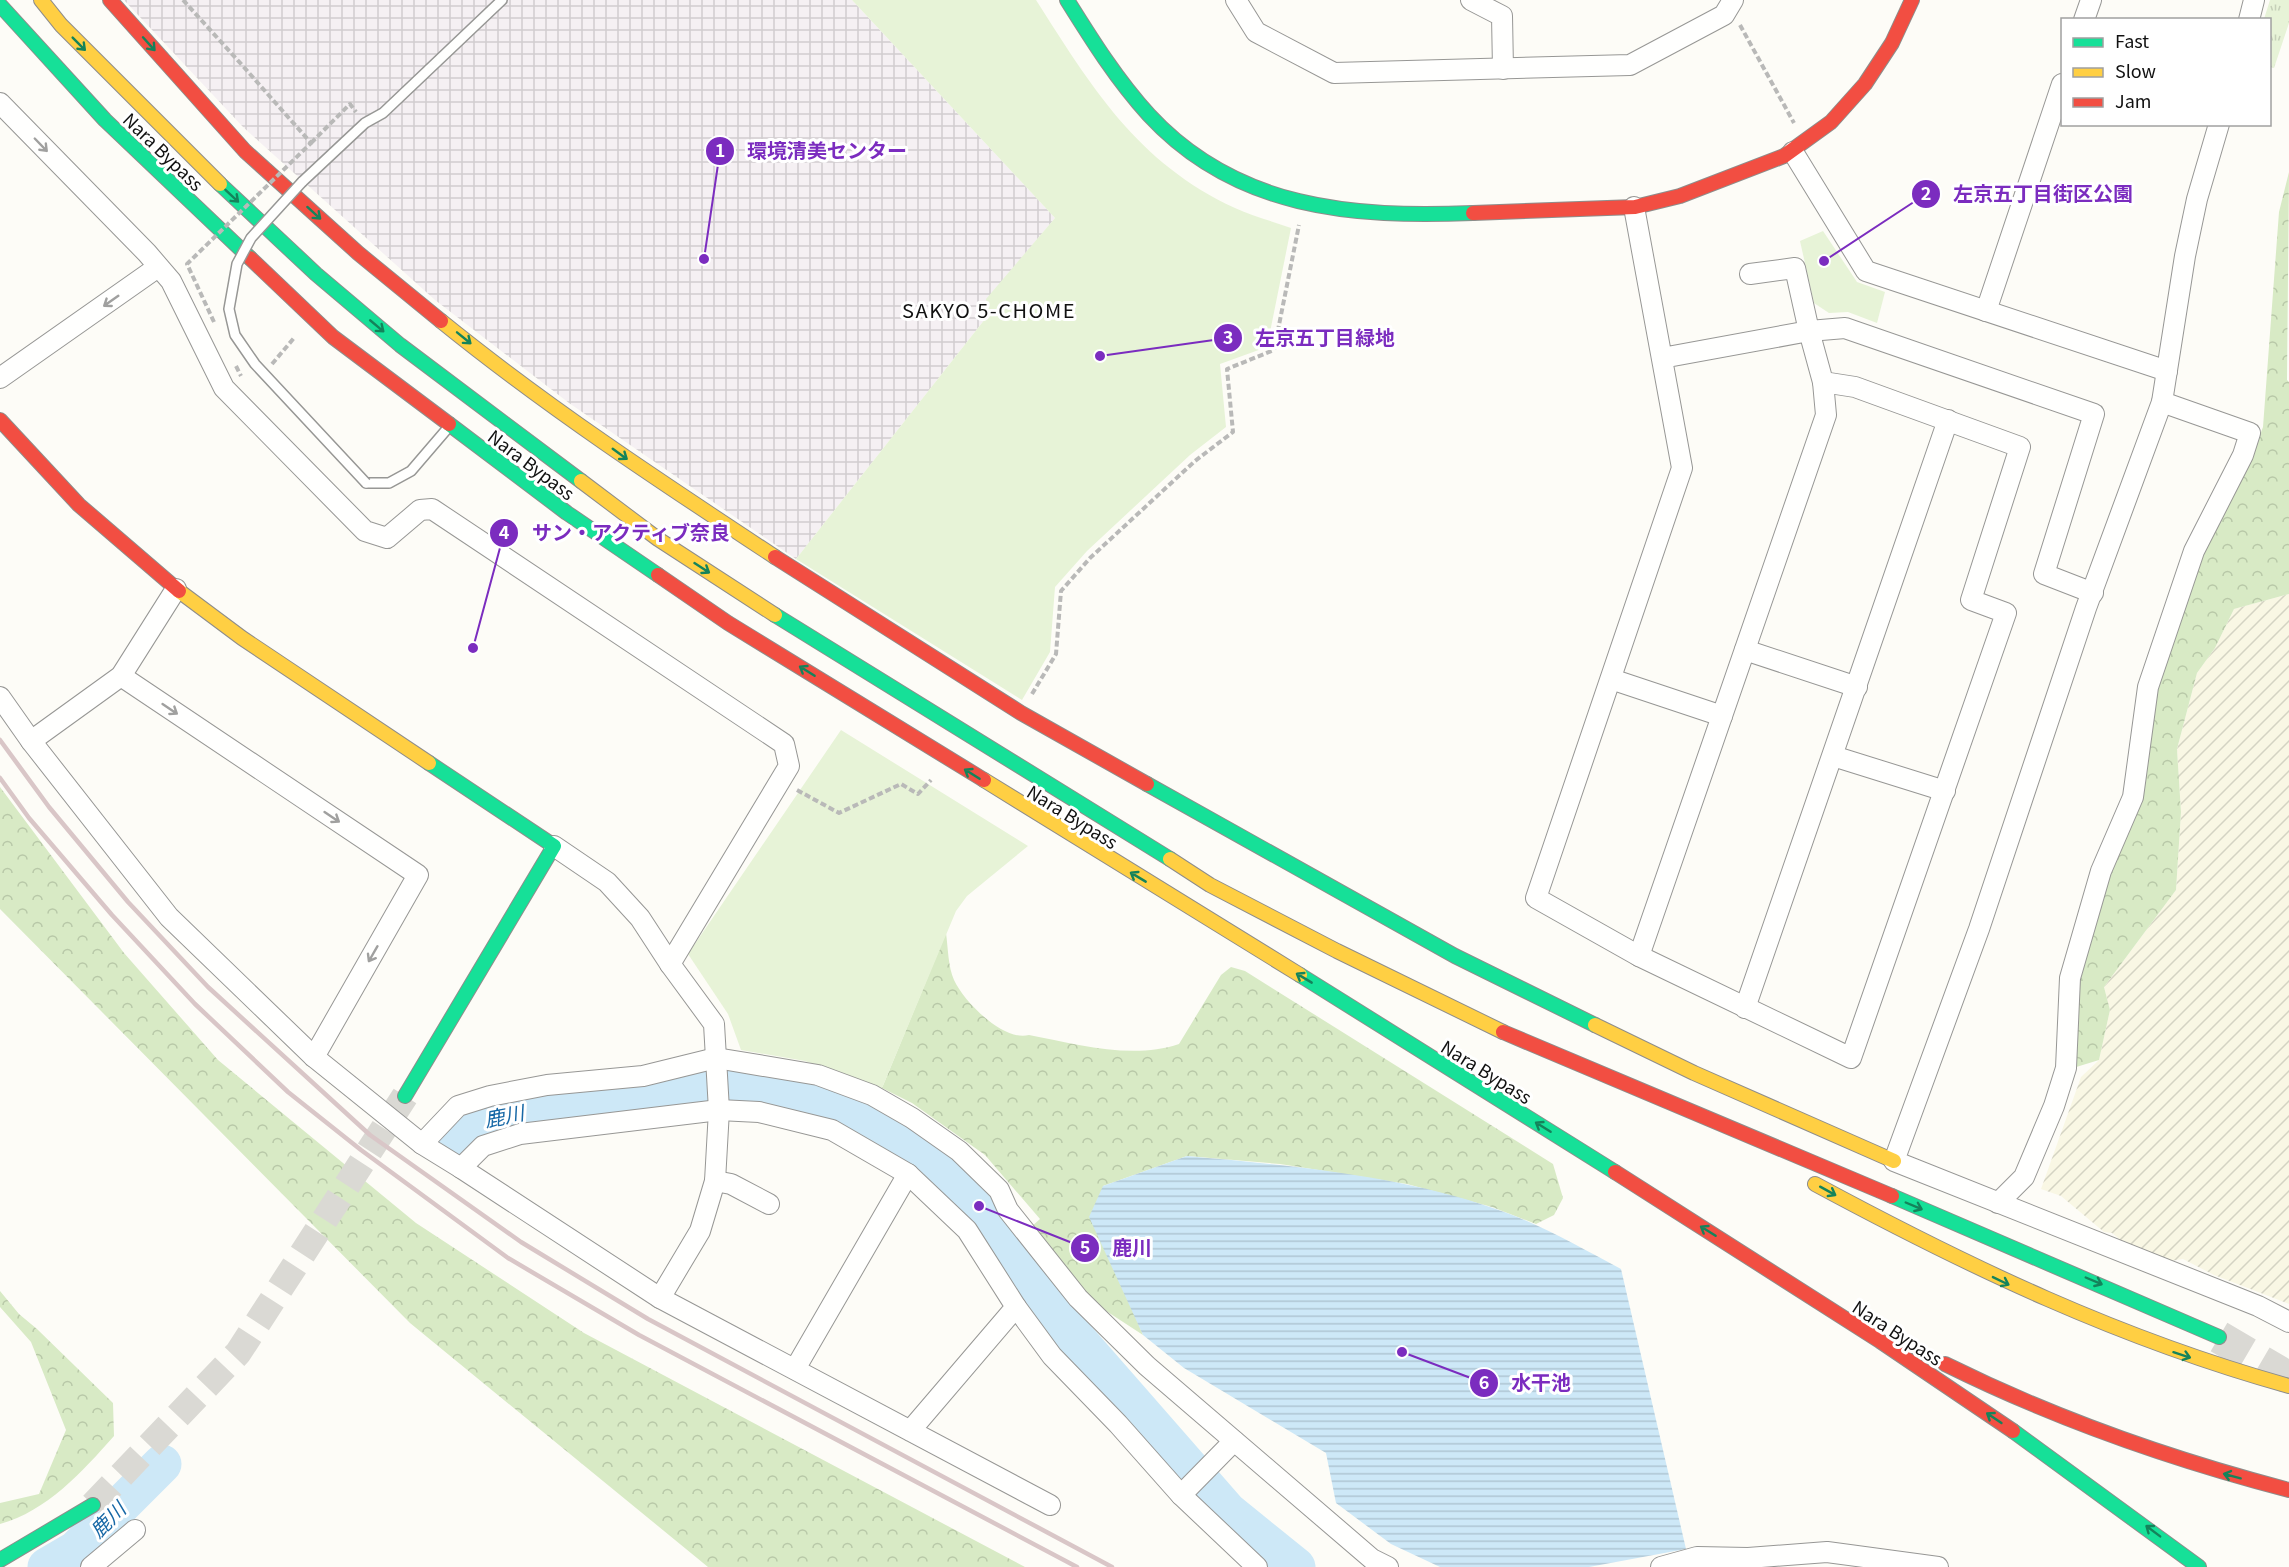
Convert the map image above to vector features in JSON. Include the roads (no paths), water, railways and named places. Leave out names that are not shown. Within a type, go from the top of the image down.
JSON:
[{"type":"main road","name":"Nara Bypass","points":[[41,0],[61,26],[199,165],[316,274],[400,345],[658,539],[832,652],[1057,788],[1210,885],[1477,1021],[2120,1292],[2219,1337]]},
{"type":"main road","points":[[110,0],[245,151],[358,252],[499,368],[644,471],[826,591],[1021,713],[1455,956],[1694,1073],[1894,1161]]},
{"type":"main road","points":[[1067,0],[1118,78],[1149,116],[1194,154],[1251,186],[1303,203],[1371,214],[1634,207],[1705,186],[1793,153],[1820,130],[1864,85],[1903,24],[1912,0]]},
{"type":"main road","name":"Nara Bypass","points":[[0,5],[105,120],[333,337],[629,557],[728,623],[1730,1244],[1936,1378],[2085,1480],[2199,1567]]},
{"type":"main road","points":[[0,420],[79,505],[176,589],[242,638],[554,846],[405,1096]]},
{"type":"main road","points":[[1648,1092],[1780,1165]]},
{"type":"main road","points":[[1801,1176],[1939,1251],[2090,1321],[2175,1353],[2289,1386]]},
{"type":"main road","points":[[1730,1244],[1914,1348]]},
{"type":"main road","points":[[1935,1358],[2030,1405],[2103,1435],[2175,1460],[2289,1490]]},
{"type":"main road","points":[[0,1560],[93,1505]]},
{"type":"street","points":[[1236,0],[1256,32],[1334,73],[1630,65],[1724,15],[1731,3]]},
{"type":"street","points":[[1471,0],[1502,16],[1503,69]]},
{"type":"street","points":[[2085,18],[2091,0]]},
{"type":"street","points":[[2250,18],[2254,0]]},
{"type":"street","points":[[1986,310],[2061,87]]},
{"type":"street","points":[[0,103],[171,281],[224,388],[366,531],[387,538],[420,510],[432,509],[784,744],[789,766],[670,964]]},
{"type":"street","points":[[2218,126],[2197,200],[2185,256],[2162,402],[2093,593],[1979,929],[1894,1161],[2258,1306],[2289,1322]]},
{"type":"street","points":[[1793,153],[1866,271],[2167,371]]},
{"type":"street","points":[[1634,207],[1682,468],[1536,898],[1639,956],[1851,1058],[2006,613],[1971,600],[2020,447],[1855,387],[1823,382]]},
{"type":"street","points":[[0,378],[158,267]]},
{"type":"street","points":[[1639,956],[1826,415],[1823,382],[1795,268],[1750,274]]},
{"type":"street","points":[[1662,358],[1809,331],[1845,328],[2094,414],[2044,574],[2093,593]]},
{"type":"street","points":[[1998,1203],[2024,1177],[2057,1097],[2066,1068],[2070,978],[2101,871],[2133,797],[2148,687],[2194,550],[2243,455],[2250,433],[2162,402]]},
{"type":"street","points":[[1745,1008],[1948,420]]},
{"type":"street","points":[[31,741],[121,676],[176,589]]},
{"type":"street","points":[[1745,650],[1857,687]]},
{"type":"street","points":[[121,676],[418,875],[314,1057]]},
{"type":"street","points":[[1611,679],[1722,716]]},
{"type":"street","points":[[0,697],[31,741],[169,917],[314,1057],[422,1143],[660,1298],[1050,1505]]},
{"type":"street","points":[[1833,756],[1945,791]]},
{"type":"street","points":[[554,846],[607,882],[640,918],[714,1024],[718,1104],[715,1181],[700,1231],[660,1298]]},
{"type":"street","points":[[422,1143],[458,1106],[490,1096],[547,1085],[643,1076],[716,1065],[818,1075],[861,1091],[912,1118],[959,1151],[999,1190],[1008,1210],[1078,1298],[1147,1366],[1372,1559],[1388,1567]]},
{"type":"street","points":[[461,1168],[483,1146],[520,1134],[718,1104],[832,1130],[908,1174],[967,1230],[1016,1307],[1052,1356],[1112,1416],[1181,1495],[1257,1567]]},
{"type":"street","points":[[795,1369],[908,1174]]},
{"type":"street","points":[[715,1181],[731,1184],[769,1204]]},
{"type":"street","points":[[910,1431],[1016,1307]]},
{"type":"street","points":[[1181,1495],[1234,1441]]},
{"type":"street","points":[[91,1567],[135,1530]]},
{"type":"street","points":[[1661,1567],[1697,1557],[1748,1558],[1827,1552],[1938,1567]]},
{"type":"lane","points":[[450,425],[411,471],[389,483],[366,483],[255,364],[235,335],[229,309],[237,264],[251,238],[302,182],[365,123],[383,113],[502,0]]},
{"type":"water","points":[[1187,1156],[1342,1173],[1419,1187],[1493,1208],[1526,1221],[1621,1269],[1686,1549],[1589,1567],[1440,1567],[1391,1544],[1336,1503],[1326,1453],[1184,1368],[1143,1335],[1089,1217],[1103,1186]]},
{"type":"waterway","name":"鹿川","points":[[452,1139],[479,1117],[701,1085],[743,1084],[837,1106],[891,1134],[938,1168],[979,1206],[1018,1265],[1075,1337],[1228,1512],[1296,1567]]},
{"type":"waterway","name":"鹿川","points":[[47,1567],[76,1550],[162,1464]]},
{"type":"tunnel","points":[[93,1505],[238,1353],[405,1096]]},
{"type":"tunnel","points":[[2219,1337],[2289,1378]]},
{"type":"railway","points":[[0,740],[49,807],[128,902],[208,987],[370,1135],[521,1242],[648,1319],[1112,1567]]},
{"type":"railway","points":[[0,778],[29,818],[112,915],[195,1004],[288,1092],[361,1150],[508,1258],[639,1335],[1077,1567]]},
{"type":"place","name":"環境清美センター","points":[[704,259]]},
{"type":"place","name":"左京五丁目街区公園","points":[[1824,261]]},
{"type":"place","name":"左京五丁目緑地","points":[[1100,356]]},
{"type":"place","name":"サン・アクティブ奈良","points":[[473,648]]},
{"type":"place","name":"鹿川","points":[[979,1206]]},
{"type":"place","name":"水干池","points":[[1402,1352]]},
{"type":"district","name":"SAKYO 5-CHOME","points":[[989,309]]}]
